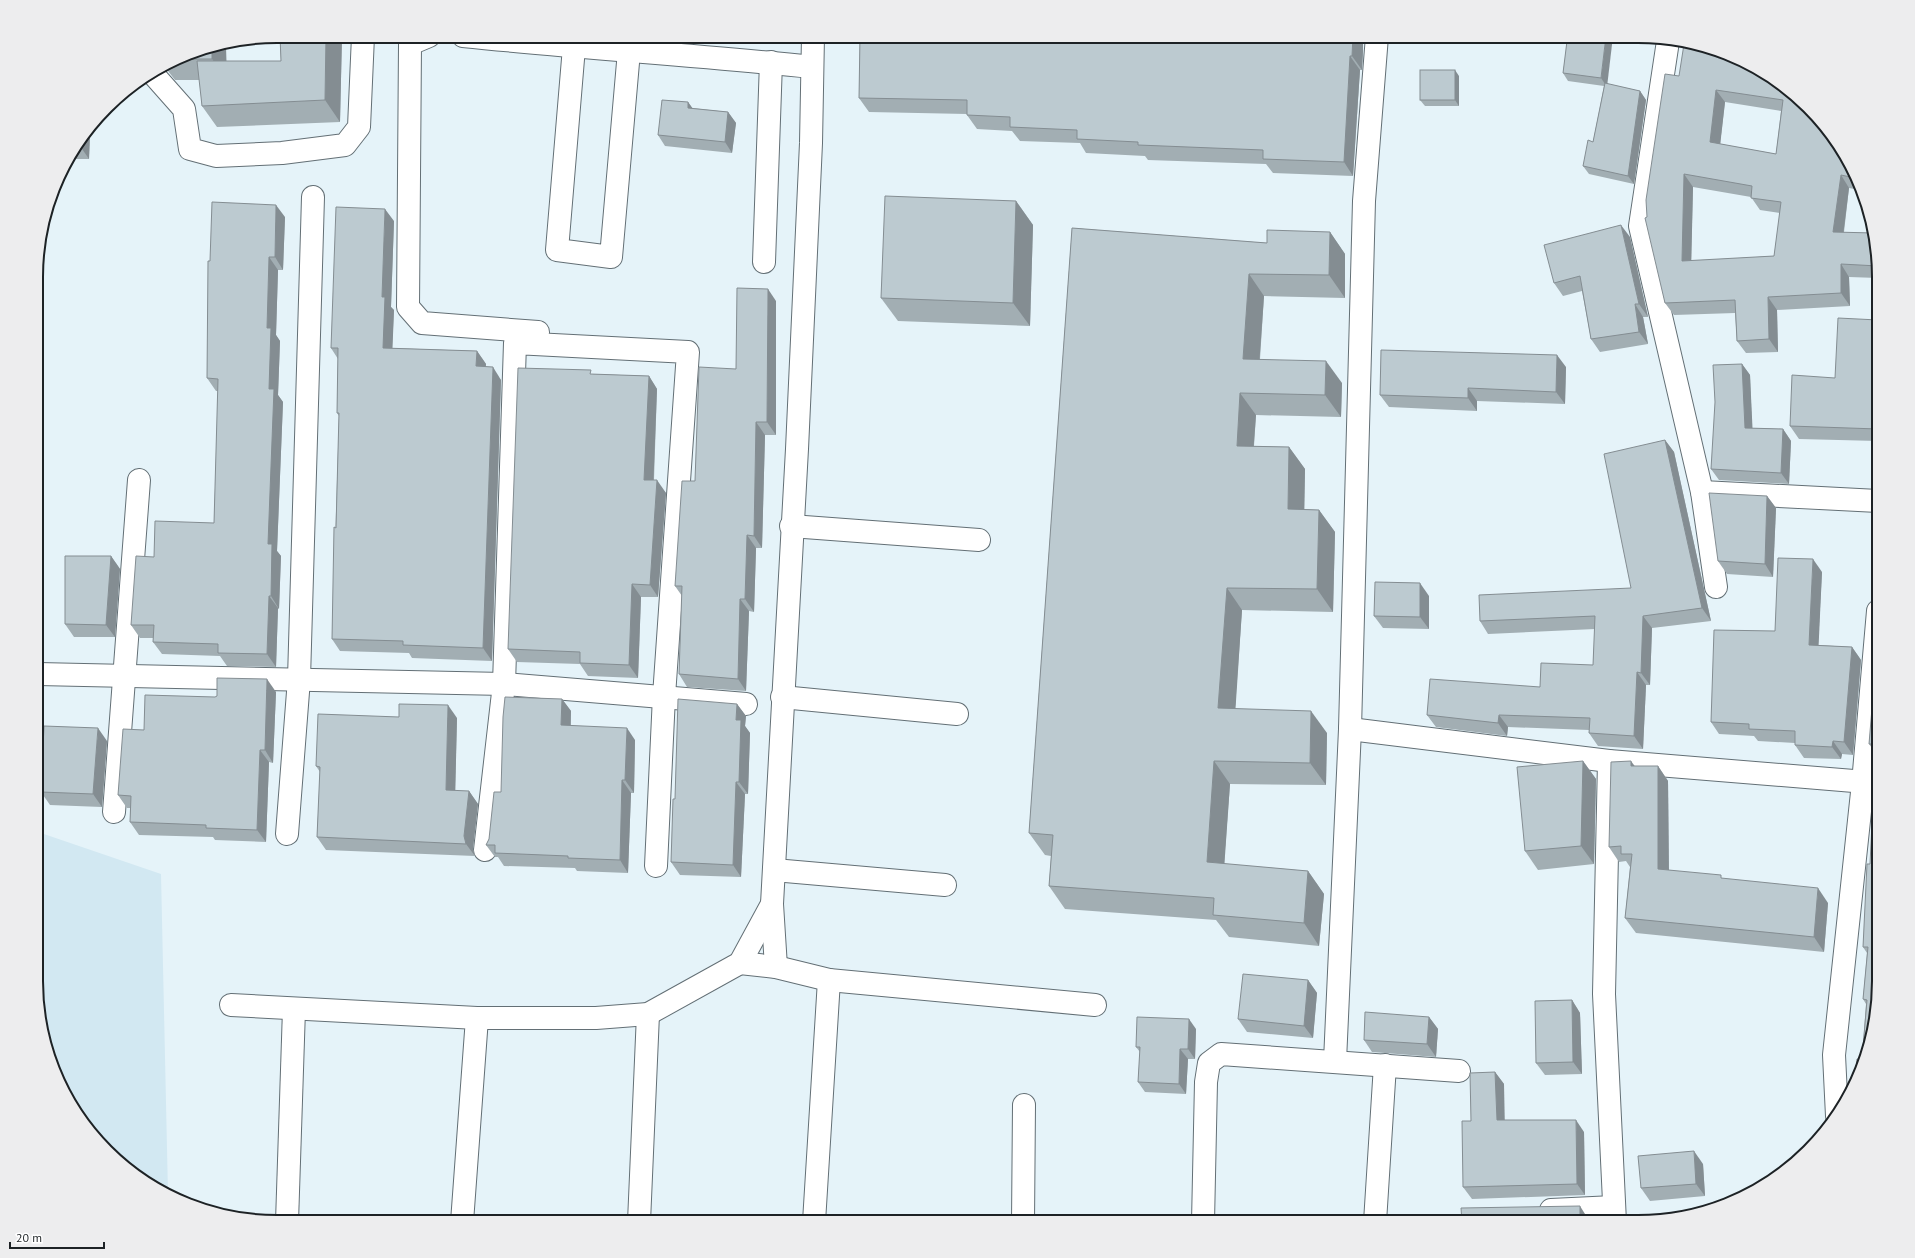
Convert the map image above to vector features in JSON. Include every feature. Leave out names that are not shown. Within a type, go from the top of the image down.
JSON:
[{"type":"street","points":[[156,77],[184,109],[190,149],[216,156],[282,154],[345,145],[359,127],[363,43]]},
{"type":"street","points":[[412,43],[410,44],[408,307],[422,323],[618,338]]},
{"type":"street","points":[[533,43],[771,62],[812,67]]},
{"type":"street","points":[[776,967],[772,904],[791,526],[797,449],[811,151],[813,43]]},
{"type":"street","points":[[1335,1061],[1350,728],[1364,201],[1376,43]]},
{"type":"street","points":[[1667,45],[1640,226],[1702,492],[1716,587]]},
{"type":"street","points":[[574,47],[557,250],[611,256],[629,51]]},
{"type":"street","points":[[764,262],[771,62]]},
{"type":"street","points":[[286,834],[299,679],[314,197]]},
{"type":"street","points":[[485,850],[504,684],[514,344],[688,352],[664,696],[656,866]]},
{"type":"street","points":[[114,812],[139,480]]},
{"type":"street","points":[[1702,492],[1872,501]]},
{"type":"street","points":[[791,526],[979,540]]},
{"type":"street","points":[[43,674],[504,684],[664,696],[746,704]]},
{"type":"street","points":[[782,697],[957,714]]},
{"type":"street","points":[[1350,728],[1609,762],[1871,783]]},
{"type":"street","points":[[1836,1105],[1834,1055],[1871,783],[1872,758]]},
{"type":"street","points":[[1534,1210],[1615,1214],[1604,994],[1609,762]]},
{"type":"street","points":[[774,870],[945,885]]},
{"type":"street","points":[[232,1006],[478,1018],[596,1018],[648,1014],[740,963],[772,904]]},
{"type":"street","points":[[740,963],[776,967],[829,980],[1095,1005]]},
{"type":"street","points":[[814,1215],[829,980]]},
{"type":"street","points":[[287,1215],[294,1009]]},
{"type":"street","points":[[639,1215],[648,1014]]},
{"type":"street","points":[[463,1215],[478,1018]]},
{"type":"street","points":[[1203,1215],[1206,1082],[1209,1063],[1221,1054],[1459,1071]]},
{"type":"street","points":[[1375,1215],[1385,1065]]},
{"type":"street","points":[[1023,1215],[1024,1105]]},
{"type":"shaded area","points":[[43,834],[161,874],[168,1188],[135,1167],[101,1135],[74,1098],[55,1056],[45,1011],[43,981]]},
{"type":"building","points":[[280,43],[326,43],[325,100],[202,106],[197,61],[281,61]]},
{"type":"building","points":[[860,43],[1353,43],[1352,56],[1350,56],[1344,162],[1263,159],[1263,150],[1138,145],[1138,142],[1077,139],[1077,130],[1010,127],[1010,117],[967,115],[967,100],[859,98]]},
{"type":"building","points":[[1567,43],[1605,43],[1601,78],[1563,73]]},
{"type":"building","points":[[1683,48],[1713,55],[1755,74],[1780,91],[1814,123],[1841,160],[1849,177],[1841,175],[1833,232],[1867,233],[1871,266],[1841,264],[1841,293],[1768,297],[1769,339],[1737,341],[1735,300],[1665,303],[1645,218],[1647,217],[1646,200],[1665,74],[1679,76]],"holes":[[[1716,90],[1783,100],[1776,154],[1710,142]],[[1684,174],[1752,186],[1751,198],[1781,202],[1774,256],[1682,261]]]},
{"type":"building","points":[[212,52],[212,59],[193,59]]},
{"type":"building","points":[[1420,70],[1455,70],[1455,100],[1420,100]]},
{"type":"building","points":[[1605,83],[1640,91],[1628,176],[1583,166],[1588,140],[1593,142]]},
{"type":"building","points":[[662,100],[688,102],[688,108],[728,112],[725,142],[658,135]]},
{"type":"building","points":[[885,196],[1016,201],[1013,303],[881,298]]},
{"type":"building","points":[[212,202],[276,205],[275,257],[269,257],[267,328],[271,328],[269,389],[274,389],[268,544],[272,544],[271,596],[269,596],[267,654],[218,653],[218,644],[153,642],[154,625],[131,625],[136,556],[154,557],[155,521],[214,523],[218,379],[207,378],[208,261],[210,261]]},
{"type":"building","points":[[336,207],[385,209],[382,297],[385,297],[383,348],[477,351],[476,366],[493,367],[483,648],[403,645],[403,641],[332,639],[334,527],[336,528],[339,413],[337,413],[338,348],[331,348]]},
{"type":"building","points":[[1621,225],[1639,304],[1635,304],[1639,332],[1591,339],[1580,276],[1554,283],[1544,245]]},
{"type":"building","points":[[1072,228],[1267,243],[1267,230],[1330,232],[1329,275],[1249,274],[1243,359],[1326,361],[1325,395],[1240,393],[1237,446],[1289,447],[1288,509],[1319,510],[1317,589],[1227,588],[1218,708],[1311,711],[1310,763],[1214,761],[1207,862],[1308,871],[1304,923],[1213,915],[1214,898],[1049,886],[1053,835],[1029,833]]},
{"type":"building","points":[[737,288],[768,289],[767,422],[756,422],[754,536],[747,535],[745,599],[740,599],[738,679],[679,674],[682,586],[675,586],[682,481],[695,481],[699,367],[736,369]]},
{"type":"building","points":[[1838,318],[1872,320],[1872,429],[1790,426],[1792,375],[1835,378]]},
{"type":"building","points":[[1381,350],[1557,355],[1556,392],[1468,388],[1468,398],[1380,395]]},
{"type":"building","points":[[1742,364],[1745,428],[1783,429],[1781,473],[1711,469],[1715,402],[1713,365]]},
{"type":"building","points":[[518,368],[591,370],[590,374],[649,376],[644,480],[657,480],[650,585],[632,584],[629,665],[580,663],[580,652],[508,649]]},
{"type":"building","points":[[1665,440],[1702,608],[1643,616],[1641,673],[1637,672],[1634,736],[1589,733],[1590,718],[1499,715],[1498,723],[1427,715],[1430,679],[1540,687],[1541,663],[1593,665],[1595,616],[1480,621],[1479,595],[1631,588],[1604,454]]},
{"type":"building","points":[[1709,493],[1767,496],[1765,564],[1718,561]]},
{"type":"building","points":[[65,556],[111,556],[106,625],[65,624]]},
{"type":"building","points":[[1778,558],[1813,559],[1809,645],[1852,647],[1844,742],[1833,741],[1832,747],[1795,745],[1795,731],[1749,729],[1749,724],[1711,722],[1714,630],[1775,631]]},
{"type":"building","points":[[1375,582],[1420,583],[1420,617],[1374,616]]},
{"type":"building","points":[[217,678],[267,679],[265,750],[260,750],[257,830],[206,828],[206,825],[130,822],[131,796],[118,795],[123,729],[144,730],[145,695],[215,697],[217,696]]},
{"type":"building","points":[[505,697],[562,699],[561,725],[627,728],[625,780],[622,780],[620,860],[495,853],[495,845],[486,845],[489,839],[494,792],[501,792]]},
{"type":"building","points":[[678,699],[737,704],[736,720],[741,720],[739,782],[736,782],[733,865],[671,862],[673,799],[675,799]]},
{"type":"building","points":[[399,704],[448,705],[446,790],[469,791],[464,836],[466,844],[317,837],[320,767],[316,766],[318,714],[399,717]]},
{"type":"building","points":[[1872,708],[1872,744],[1869,744]]},
{"type":"building","points":[[44,726],[98,728],[93,794],[43,792]]},
{"type":"building","points":[[1583,761],[1581,846],[1525,851],[1517,767]]},
{"type":"building","points":[[1631,761],[1631,766],[1658,766],[1658,869],[1721,875],[1721,878],[1818,888],[1814,937],[1625,918],[1632,854],[1621,854],[1621,846],[1609,847],[1611,762]]},
{"type":"building","points":[[1872,823],[1872,981],[1870,1011],[1863,1044],[1867,1000],[1863,999],[1868,947],[1863,947],[1867,864],[1870,864]]},
{"type":"building","points":[[1243,974],[1308,980],[1304,1026],[1238,1019]]},
{"type":"building","points":[[1572,1000],[1573,1062],[1536,1063],[1535,1001]]},
{"type":"building","points":[[1365,1012],[1429,1017],[1427,1044],[1364,1040]]},
{"type":"building","points":[[1137,1017],[1189,1019],[1188,1049],[1180,1049],[1179,1084],[1138,1082],[1140,1047],[1136,1047]]},
{"type":"building","points":[[1495,1072],[1497,1120],[1576,1120],[1577,1184],[1463,1187],[1462,1121],[1471,1121],[1470,1073]]},
{"type":"building","points":[[1694,1151],[1696,1184],[1641,1188],[1638,1156]]},
{"type":"building","points":[[1580,1206],[1580,1215],[1462,1215],[1461,1208]]}]
